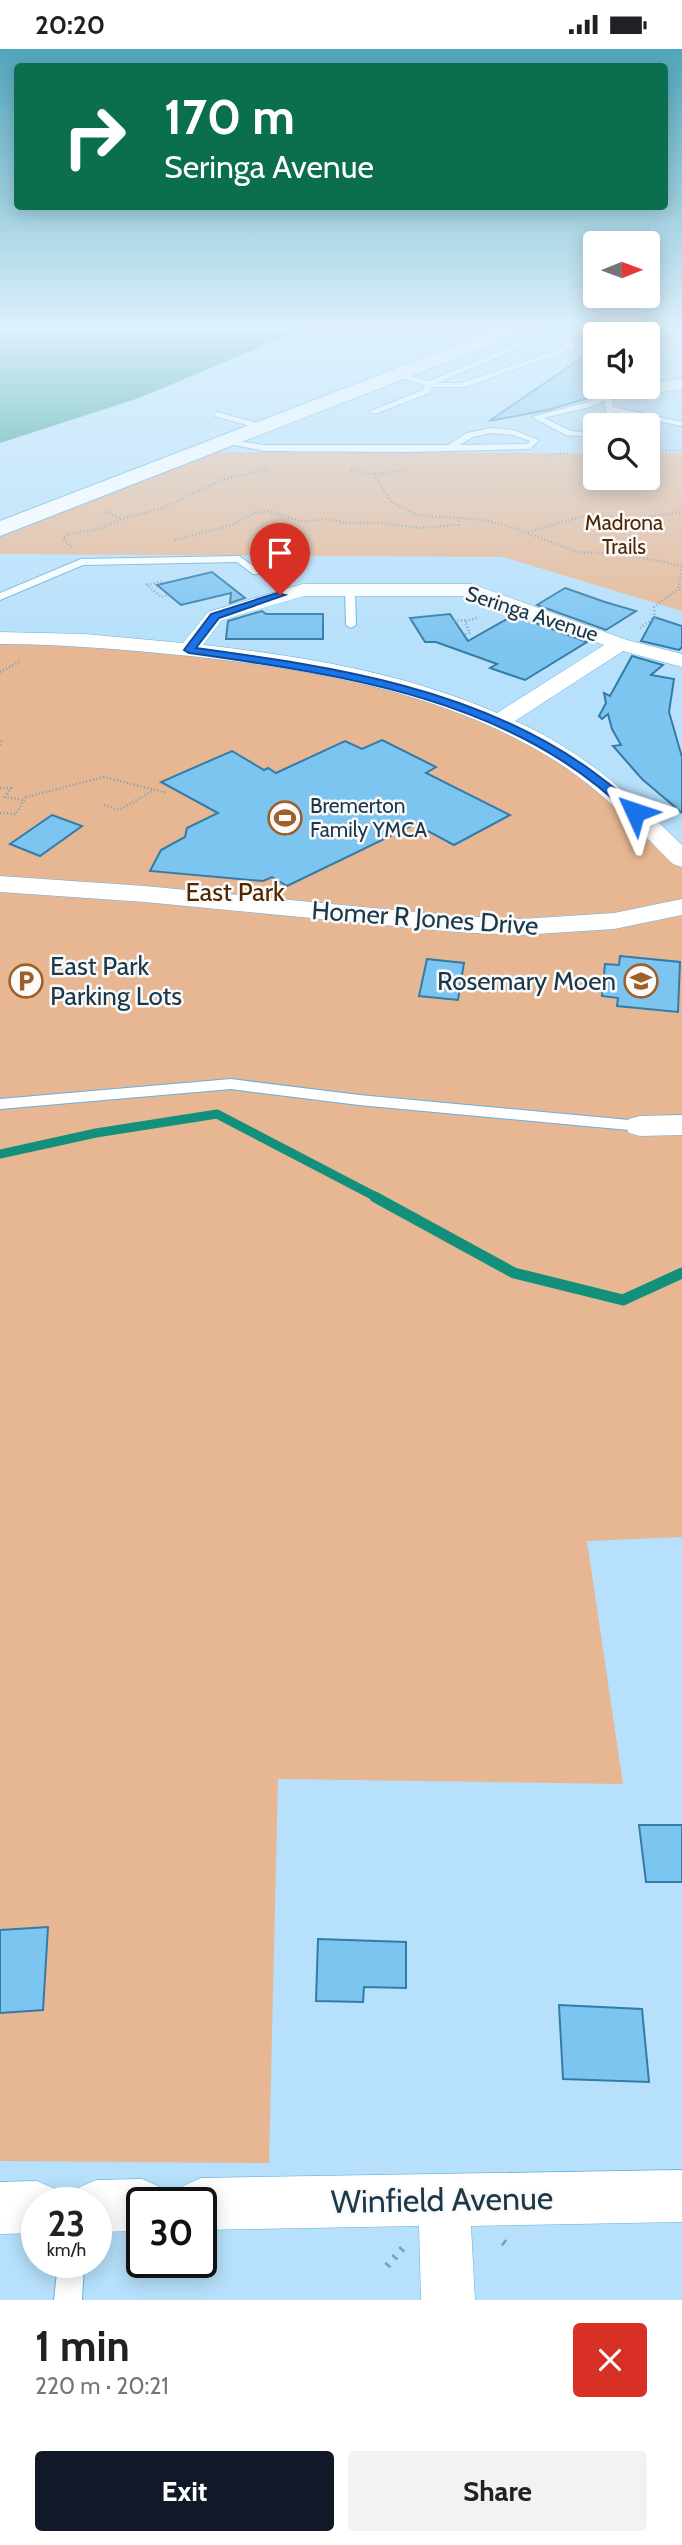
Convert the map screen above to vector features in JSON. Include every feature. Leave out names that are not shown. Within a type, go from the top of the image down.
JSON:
[{"type":"main road","points":[[0,529],[241,435]]},
{"type":"street","name":"Seringa Avenue","points":[[189,650],[215,616],[292,593],[350,589],[453,589],[480,592],[620,644],[682,661]]},
{"type":"street","points":[[0,638],[50,639],[189,650],[309,667],[370,680],[452,703],[500,721],[563,756],[619,796],[682,859]]},
{"type":"street","points":[[500,721],[620,644]]},
{"type":"street","name":"Homer R Jones Drive","points":[[0,884],[521,927],[614,921],[682,907]]},
{"type":"street","points":[[640,1126],[682,1125]]},
{"type":"street","name":"Winfield Avenue","points":[[217,2204],[682,2196]]},
{"type":"street","points":[[444,2200],[448,2300]]},
{"type":"street","points":[[0,2208],[21,2207]]},
{"type":"lane","points":[[451,447],[467,435]]},
{"type":"lane","points":[[224,442],[264,448],[530,446],[535,440],[523,435]]},
{"type":"lane","points":[[0,597],[81,562],[239,559],[256,572]]},
{"type":"lane","points":[[350,589],[351,625]]},
{"type":"lane","points":[[0,1104],[231,1084],[359,1100],[640,1126]]},
{"type":"lane","points":[[68,2300],[70,2278]]},
{"type":"path","points":[[660,451],[682,450]]},
{"type":"path","points":[[539,456],[576,451]]},
{"type":"path","points":[[75,548],[63,539],[68,534],[142,516],[221,481],[269,469]]},
{"type":"path","points":[[349,470],[374,474],[413,470]]},
{"type":"path","points":[[374,474],[390,503],[409,513],[483,520],[527,532],[571,551],[588,555],[624,554],[682,568],[680,590],[654,607],[655,617],[620,644]]},
{"type":"path","points":[[169,542],[232,525],[254,513],[268,512],[304,522],[327,519],[346,523],[382,523],[421,528],[458,525],[459,519]]},
{"type":"path","points":[[527,532],[587,515],[636,517],[682,512]]},
{"type":"path","points":[[454,621],[468,619]]},
{"type":"path","points":[[0,788],[11,788],[5,797],[23,800],[104,777],[167,793]]},
{"type":"path","points":[[104,805],[120,810],[154,789]]},
{"type":"path","points":[[0,813],[16,814],[23,800]]},
{"type":"green space","name":"Madrona Trails","points":[[197,452],[583,453],[583,490],[660,490],[660,453],[682,453],[682,611],[503,557],[0,554],[0,529]]},
{"type":"green space","name":"East Park","points":[[0,638],[145,645],[370,680],[532,737],[682,859],[682,1537],[587,1541],[623,1784],[278,1779],[269,2163],[0,2161]]},
{"type":"shaded area","points":[[0,435],[25,435],[0,443]]},
{"type":"building","points":[[212,572],[245,598],[230,603],[231,593],[181,605],[157,585]]},
{"type":"building","points":[[565,588],[636,611],[606,630],[537,605]]},
{"type":"building","points":[[262,611],[266,614],[323,614],[323,639],[226,639],[228,621]]},
{"type":"building","points":[[450,614],[468,641],[514,615],[587,642],[525,680],[490,668],[497,664],[436,642],[425,642],[410,618]]},
{"type":"building","points":[[654,617],[682,626],[682,647],[679,650],[641,641]]},
{"type":"building","points":[[632,656],[663,665],[651,675],[674,679],[669,712],[682,757],[682,813],[642,779],[613,746],[621,745],[612,729],[608,714],[602,719],[599,716],[606,703],[604,693],[610,696]]},
{"type":"building","points":[[382,740],[436,767],[426,773],[510,815],[454,845],[415,824],[287,886],[272,877],[263,881],[150,871],[161,850],[185,837],[187,828],[218,813],[161,782],[232,751],[264,770],[268,768],[276,773],[345,741],[362,749]]},
{"type":"building","points":[[52,815],[82,826],[40,856],[10,844]]},
{"type":"building","name":"Rosemary Moen","points":[[620,956],[680,962],[678,1012],[617,1006],[618,998],[602,996],[605,964],[619,965]]},
{"type":"building","points":[[427,959],[464,963],[458,1000],[419,996]]},
{"type":"building","points":[[639,1825],[682,1825],[682,1882],[646,1882]]},
{"type":"building","points":[[48,1927],[43,2010],[0,2013],[0,1930]]},
{"type":"building","points":[[318,1939],[406,1942],[406,1988],[364,1987],[363,2002],[316,2001]]},
{"type":"building","points":[[559,2005],[642,2009],[649,2082],[563,2079]]},
{"type":"waterway","points":[[0,1154],[96,1133],[217,1114],[378,1198]]},
{"type":"waterway","points":[[375,1197],[514,1273],[623,1300],[682,1273]]},
{"type":"place","name":"Bremerton Family YMCA","points":[[285,818]]},
{"type":"place","name":"East Park Parking Lots","points":[[26,981]]},
{"type":"place","name":"Rosemary Moen","points":[[641,981]]},
{"type":"route","points":[[280,595],[215,616],[189,650],[309,667],[370,680],[484,714],[532,737],[563,756],[619,796],[635,812]]}]
